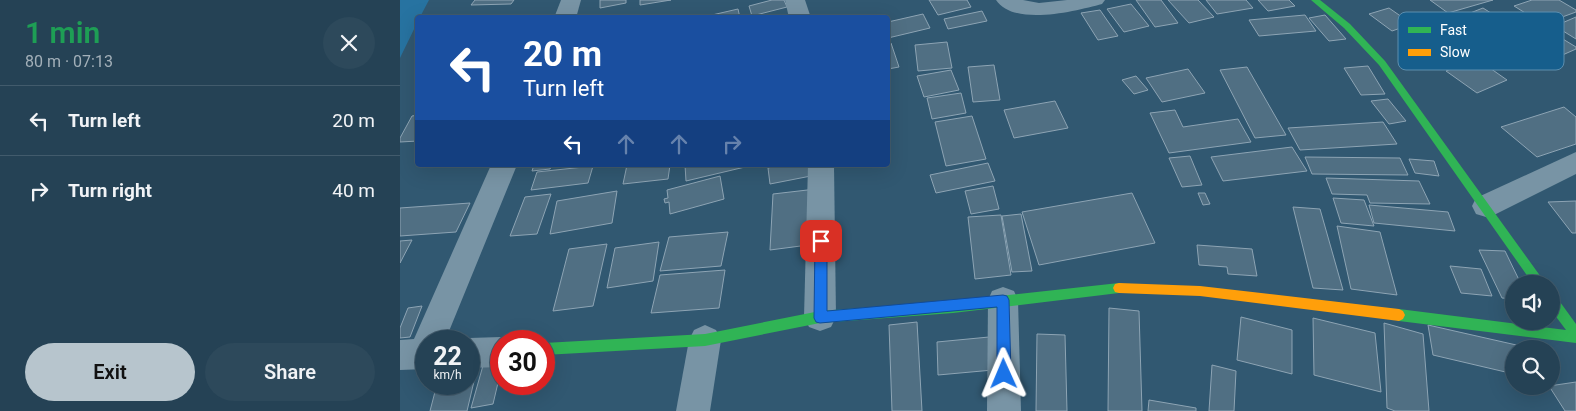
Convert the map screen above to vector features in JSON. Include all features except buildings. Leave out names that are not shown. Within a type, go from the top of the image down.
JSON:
[{"type":"street","points":[[566,15],[571,0]]},
{"type":"street","points":[[795,0],[799,15]]},
{"type":"street","points":[[1006,0],[1018,7],[1033,10],[1057,9],[1096,0]]},
{"type":"street","points":[[1315,0],[1347,26],[1382,63],[1534,275]]},
{"type":"street","points":[[1486,206],[1576,162]]},
{"type":"street","points":[[430,330],[503,167]]},
{"type":"street","points":[[820,318],[821,167]]},
{"type":"street","points":[[555,348],[705,340],[820,318],[953,306],[1112,288],[1200,291],[1576,336]]},
{"type":"street","points":[[1003,300],[1004,411]]},
{"type":"street","points":[[1560,312],[1576,336]]},
{"type":"street","points":[[694,411],[705,340]]},
{"type":"shaded area","points":[[400,0],[429,0],[421,15],[415,15],[415,27],[400,58]]},
{"type":"traffic: fast","points":[[1315,0],[1347,26],[1382,63],[1534,275]]},
{"type":"traffic: fast","points":[[555,348],[705,340],[820,317],[953,307],[1119,288]]},
{"type":"traffic: fast","points":[[1560,312],[1576,334]]},
{"type":"traffic: fast","points":[[1399,315],[1576,337]]},
{"type":"traffic: slow","points":[[1119,288],[1200,291],[1399,315]]},
{"type":"route","points":[[821,241],[820,318],[1003,300],[1004,374]]}]
